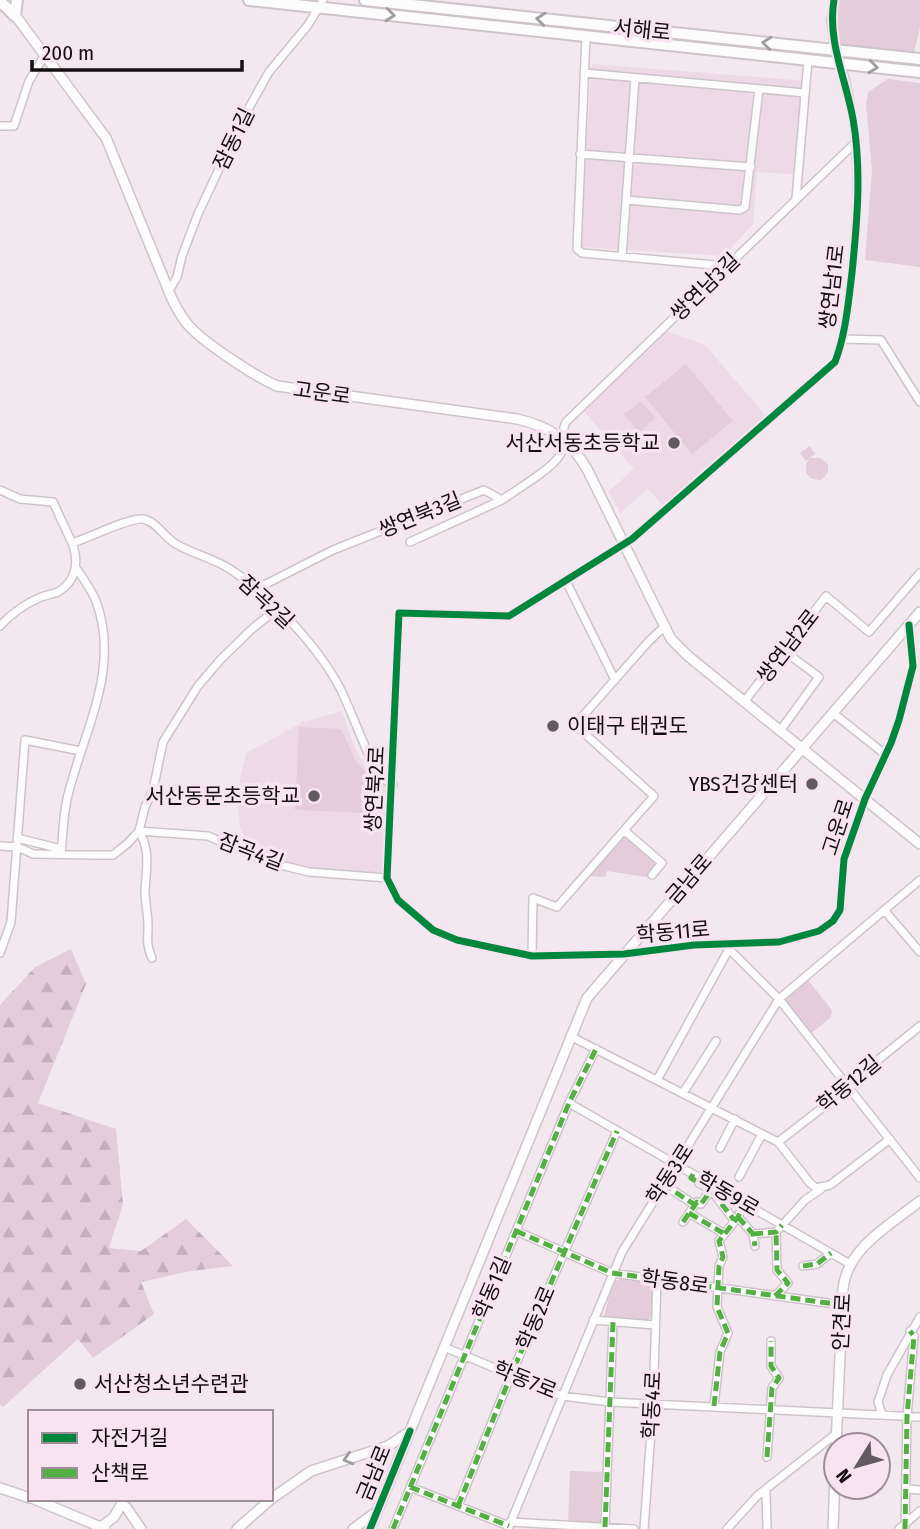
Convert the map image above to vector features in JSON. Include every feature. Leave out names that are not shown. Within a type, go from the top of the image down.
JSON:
[{"type":"main road","points":[[15,16],[17,0]]},
{"type":"main road","name":"서해로","points":[[249,0],[321,4],[920,72]]},
{"type":"main road","name":"서해로","points":[[365,0],[920,59]]},
{"type":"main road","points":[[0,1],[15,16]]},
{"type":"street","name":"고운로","points":[[5,0],[110,145],[177,310],[193,330],[277,386],[522,420],[544,427],[562,438],[585,465],[664,627],[680,648],[920,844]]},
{"type":"street","name":"쌍연남1로","points":[[566,581],[625,544],[835,362],[844,339],[854,250],[857,141],[841,64],[835,50],[828,0]]},
{"type":"street","points":[[831,20],[834,0]]},
{"type":"street","name":"잠동1길","points":[[169,291],[177,277],[198,214],[241,122],[269,72],[308,25],[321,4]]},
{"type":"street","name":"서해로","points":[[586,36],[577,249],[582,253],[726,266]]},
{"type":"street","points":[[0,126],[14,126],[29,81],[45,55]]},
{"type":"street","points":[[796,200],[808,60]]},
{"type":"street","points":[[584,74],[805,93]]},
{"type":"street","points":[[622,256],[635,78]]},
{"type":"street","points":[[626,200],[740,210],[747,205],[759,89]]},
{"type":"street","name":"쌍연남3길","points":[[562,438],[563,428],[568,420],[857,141]]},
{"type":"street","points":[[580,155],[751,167]]},
{"type":"street","points":[[844,339],[881,340],[920,402]]},
{"type":"street","points":[[410,542],[502,500],[555,461],[562,450],[562,438]]},
{"type":"street","points":[[0,490],[20,499],[53,502],[77,556],[76,568],[60,590],[15,612],[0,626]]},
{"type":"street","name":"쌍연북3길","points":[[257,589],[333,550],[484,490],[502,500]]},
{"type":"street","name":"잠곡2길","points":[[72,543],[131,520],[142,519],[150,522],[176,544],[229,568],[257,589],[322,661],[340,689],[375,769],[393,785]]},
{"type":"street","points":[[61,852],[67,798],[96,710],[104,673],[104,643],[96,600],[76,568]]},
{"type":"street","name":"쌍연남2로","points":[[744,702],[826,596],[869,632],[920,573]]},
{"type":"street","points":[[566,581],[615,680]]},
{"type":"street","name":"쌍연북2로","points":[[387,878],[399,613],[509,617],[566,581]]},
{"type":"street","points":[[0,846],[16,847],[33,854],[61,852],[113,855],[128,844],[139,831],[153,790],[163,742],[177,718],[198,686],[221,659],[277,609]]},
{"type":"street","name":"금남로","points":[[370,1529],[570,1036],[591,992],[920,612]]},
{"type":"street","name":"고운로","points":[[727,947],[788,940],[818,931],[833,921],[842,905],[844,863],[865,799],[886,755],[910,684],[913,662],[909,625]]},
{"type":"street","points":[[532,956],[533,898],[557,907],[654,796],[575,725],[664,627]]},
{"type":"street","points":[[780,730],[819,677],[783,651]]},
{"type":"street","points":[[910,684],[920,684]]},
{"type":"street","points":[[833,713],[886,755]]},
{"type":"street","points":[[0,953],[11,922],[25,740],[81,751]]},
{"type":"street","points":[[139,831],[144,839],[148,857],[145,891],[148,924],[146,945],[152,958]]},
{"type":"street","name":"잠곡4길","points":[[139,831],[208,835],[268,862],[309,872],[387,878]]},
{"type":"street","points":[[625,831],[662,863],[652,875]]},
{"type":"street","points":[[17,838],[61,852]]},
{"type":"street","points":[[387,878],[398,900],[433,930],[457,940],[532,956],[624,954]]},
{"type":"street","name":"학동3로","points":[[509,1526],[612,1273],[635,1228],[779,999],[920,880]]},
{"type":"street","points":[[884,910],[920,952]]},
{"type":"street","name":"학동11로","points":[[624,954],[694,945],[727,947],[779,999],[920,1178]]},
{"type":"street","name":"학동11로","points":[[657,1080],[727,947]]},
{"type":"street","name":"학동12길","points":[[778,1142],[849,1087],[863,1072],[920,1026]]},
{"type":"street","points":[[570,1036],[778,1142],[811,1184],[820,1188]]},
{"type":"street","points":[[683,1093],[716,1041]]},
{"type":"street","name":"학동1길","points":[[393,1529],[569,1103],[596,1049]]},
{"type":"street","name":"학동9로","points":[[569,1103],[693,1174],[712,1188],[850,1264]]},
{"type":"street","points":[[720,1148],[735,1119]]},
{"type":"street","name":"학동2로","points":[[458,1506],[511,1375],[617,1131]]},
{"type":"street","points":[[739,1177],[762,1134]]},
{"type":"street","points":[[775,1296],[788,1283],[777,1270],[776,1232],[806,1199],[820,1188],[831,1185],[890,1139]]},
{"type":"street","points":[[663,1184],[695,1205]]},
{"type":"street","points":[[683,1223],[697,1202],[701,1204],[712,1188],[736,1219],[753,1234],[755,1246]]},
{"type":"street","name":"안견로","points":[[837,1431],[842,1306],[844,1282],[850,1264],[866,1245],[920,1201]]},
{"type":"street","points":[[714,1406],[720,1352],[728,1333],[717,1307],[719,1266],[723,1257],[719,1241],[744,1204]]},
{"type":"street","points":[[690,1213],[723,1233]]},
{"type":"street","name":"학동8로","points":[[516,1231],[612,1273],[842,1306]]},
{"type":"street","points":[[753,1234],[776,1232]]},
{"type":"street","points":[[803,1266],[817,1264],[831,1253]]},
{"type":"street","name":"학동4로","points":[[644,1529],[653,1404],[657,1280]]},
{"type":"street","points":[[882,1415],[878,1402],[887,1375],[920,1317]]},
{"type":"street","points":[[593,1320],[655,1325]]},
{"type":"street","points":[[605,1527],[613,1322]]},
{"type":"street","points":[[905,1525],[907,1416],[914,1336],[910,1331]]},
{"type":"street","points":[[767,1457],[772,1388],[779,1378],[771,1366],[771,1341]]},
{"type":"street","name":"학동7로","points":[[444,1348],[562,1396],[610,1402],[920,1417]]},
{"type":"street","points":[[273,1497],[304,1474],[382,1448],[410,1431]]},
{"type":"street","points":[[727,1529],[742,1510],[765,1489],[822,1445]]},
{"type":"street","points":[[410,1487],[509,1526],[634,1529]]},
{"type":"street","points":[[0,1488],[28,1498]]},
{"type":"street","points":[[765,1489],[767,1529]]},
{"type":"street","points":[[907,1489],[920,1490]]},
{"type":"street","points":[[37,1501],[103,1528],[114,1517],[122,1503]]},
{"type":"street","points":[[237,1529],[269,1501]]},
{"type":"street","points":[[833,1529],[834,1501]]},
{"type":"street","points":[[122,1503],[131,1520],[131,1529]]},
{"type":"street","points":[[122,1503],[141,1529]]},
{"type":"street","points":[[353,1529],[378,1511]]},
{"type":"street","points":[[898,1529],[920,1511]]},
{"type":"shaded area","points":[[592,64],[809,81],[802,175],[757,172],[753,224],[724,256],[579,247]]},
{"type":"shaded area","name":"서산서동초등학교","points":[[666,331],[705,345],[766,416],[663,506],[648,489],[620,513],[609,491],[634,469],[582,409]]},
{"type":"shaded area","name":"서산동문초등학교","points":[[342,711],[353,744],[369,774],[391,786],[383,875],[312,871],[270,859],[250,848],[240,827],[240,779],[246,753],[303,722]]},
{"type":"green space","points":[[836,0],[920,0],[920,28],[913,56],[841,46],[834,30]]},
{"type":"green space","points":[[888,79],[920,83],[920,267],[865,260],[872,170],[866,104],[868,92]]},
{"type":"green space","points":[[686,364],[733,421],[692,454],[645,397]]},
{"type":"green space","points":[[641,401],[655,418],[639,433],[624,414]]},
{"type":"green space","points":[[810,446],[815,454],[810,458],[821,458],[828,465],[828,473],[821,480],[812,479],[806,473],[809,459],[806,461],[800,453]]},
{"type":"green space","points":[[299,727],[341,729],[355,759],[367,774],[365,813],[295,810]]},
{"type":"green space","points":[[623,836],[628,836],[656,861],[657,866],[646,877],[607,871],[605,877],[588,876]]},
{"type":"green space","points":[[71,949],[86,984],[38,1103],[116,1129],[123,1204],[109,1248],[141,1251],[186,1219],[233,1266],[191,1271],[141,1282],[154,1314],[93,1358],[78,1339],[3,1407],[0,1404],[0,1005],[35,967]]},
{"type":"green space","points":[[807,979],[832,1010],[831,1017],[809,1035],[781,1000]]},
{"type":"green space","points":[[621,1279],[653,1284],[651,1316],[647,1322],[603,1320],[613,1282]]},
{"type":"green space","points":[[570,1471],[602,1472],[600,1525],[568,1523]]},
{"type":"marked path","points":[[393,1529],[569,1103],[596,1049]]},
{"type":"marked path","points":[[458,1506],[511,1375],[617,1131]]},
{"type":"marked path","points":[[693,1174],[691,1178],[711,1190],[734,1220]]},
{"type":"marked path","points":[[663,1184],[695,1205]]},
{"type":"marked path","points":[[683,1222],[697,1202],[701,1204],[714,1186]]},
{"type":"marked path","points":[[714,1406],[720,1352],[728,1333],[717,1307],[719,1266],[723,1257],[719,1241],[738,1217],[744,1204]]},
{"type":"marked path","points":[[689,1213],[723,1233]]},
{"type":"marked path","points":[[738,1217],[753,1234],[755,1246]]},
{"type":"marked path","points":[[753,1234],[776,1232],[782,1225]]},
{"type":"marked path","points":[[516,1231],[612,1273],[842,1305]]},
{"type":"marked path","points":[[775,1296],[788,1283],[777,1270],[776,1232]]},
{"type":"marked path","points":[[803,1266],[817,1264],[831,1253]]},
{"type":"marked path","points":[[605,1527],[613,1322]]},
{"type":"marked path","points":[[905,1529],[907,1416],[914,1336],[910,1331]]},
{"type":"marked path","points":[[767,1457],[772,1388],[779,1378],[771,1366],[771,1341]]},
{"type":"marked path","points":[[410,1487],[509,1526]]},
{"type":"cycle path","points":[[834,0],[835,45],[853,119],[858,177],[856,235],[849,296],[835,362],[632,539],[509,616],[399,613],[387,878],[398,900],[433,930],[457,940],[532,956],[624,954],[694,945],[779,942],[819,931],[833,921],[840,910],[844,859],[865,799],[899,720],[913,666],[909,625]]},
{"type":"cycle path","points":[[370,1529],[410,1431]]},
{"type":"place","name":"서산서동초등학교","points":[[674,443]]},
{"type":"place","name":"이태구 태권도","points":[[553,726]]},
{"type":"place","name":"YBS건강센터","points":[[812,784]]},
{"type":"place","name":"서산동문초등학교","points":[[314,796]]},
{"type":"place","name":"서산청소년수련관","points":[[80,1384]]}]
